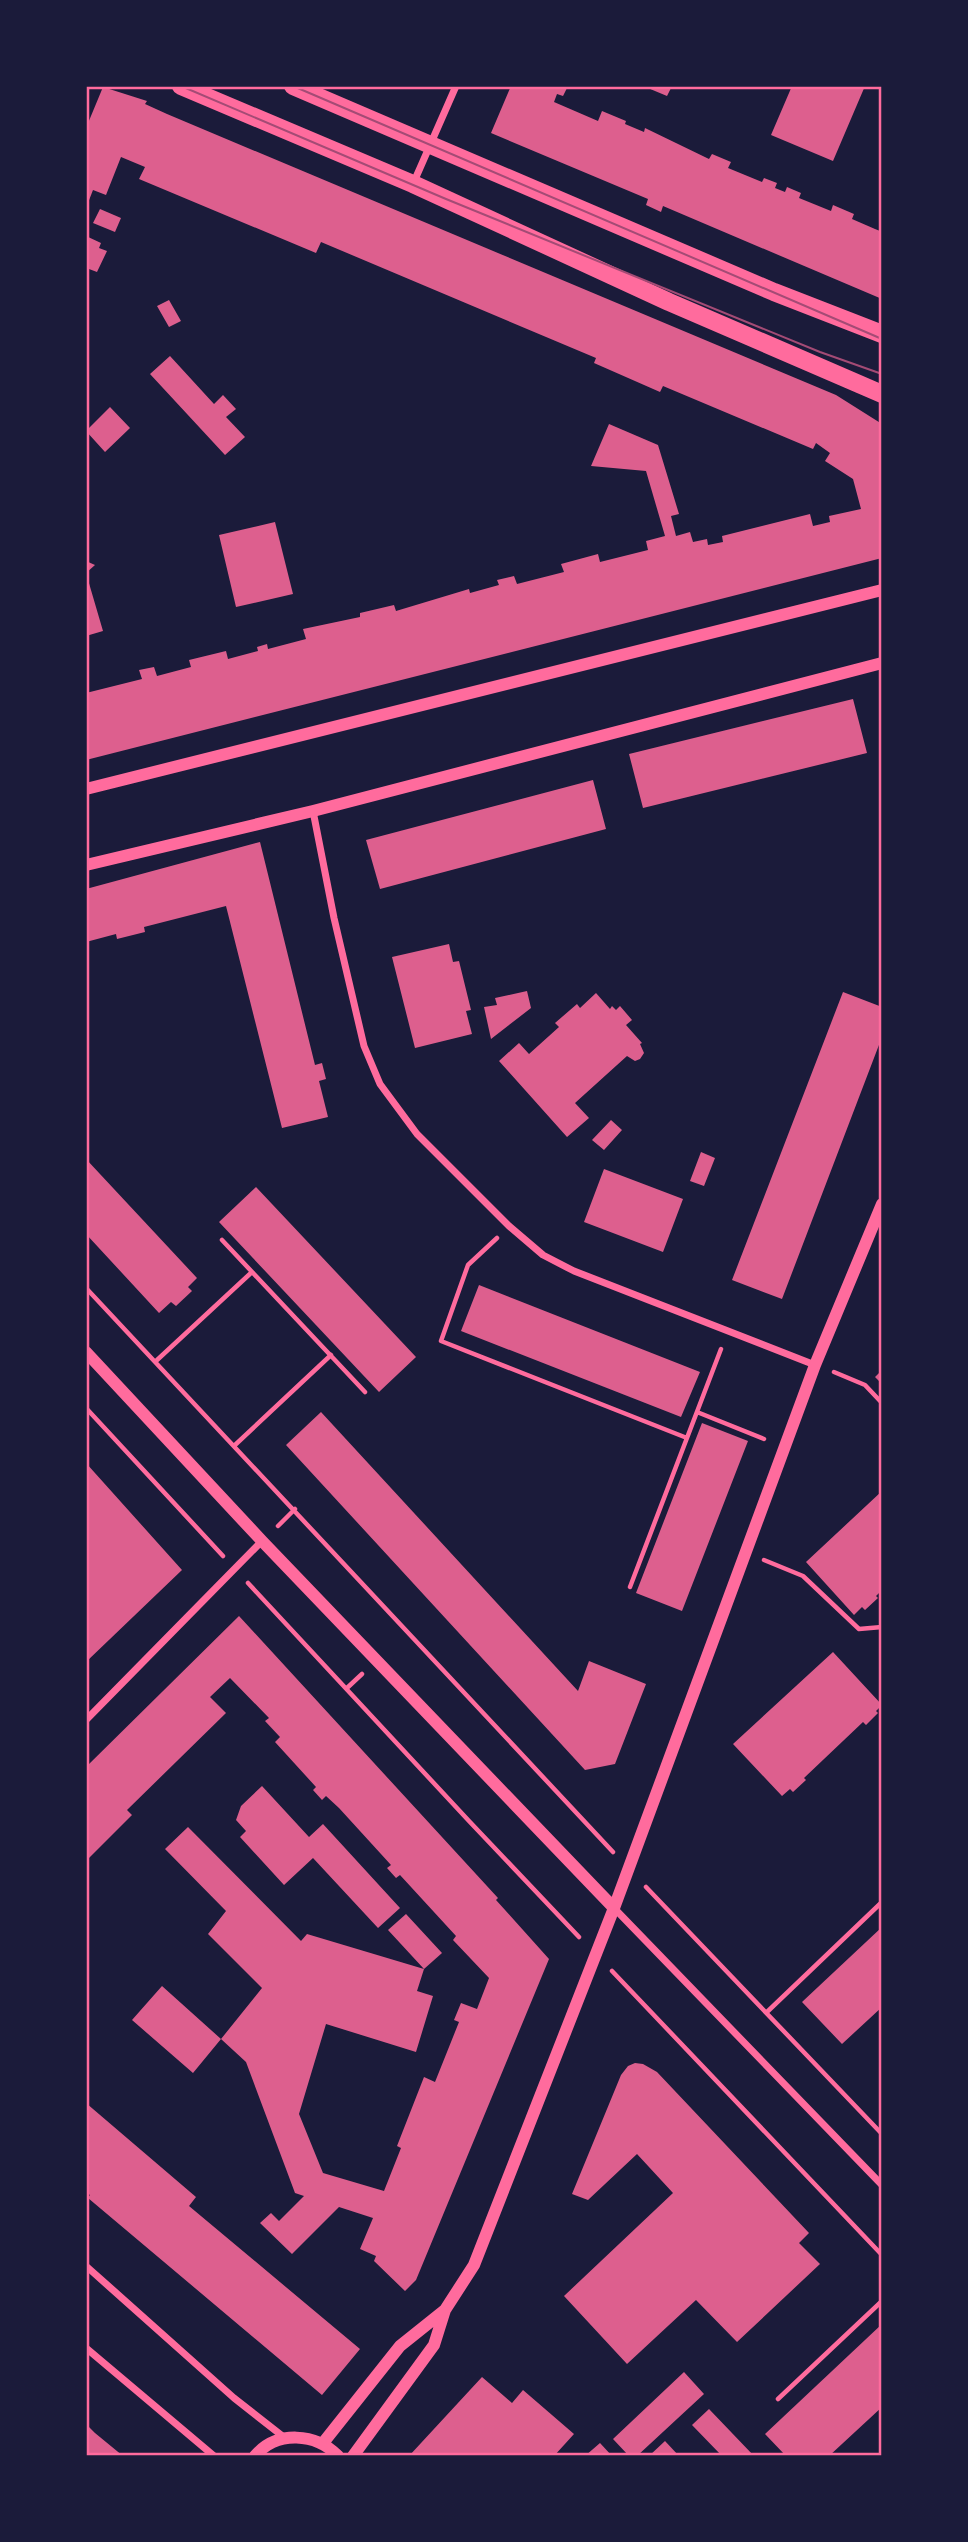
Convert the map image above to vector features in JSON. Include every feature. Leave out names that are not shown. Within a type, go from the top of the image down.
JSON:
[{"type":"main road","points":[[181,86],[413,184],[669,302],[882,394]]},
{"type":"main road","points":[[293,86],[774,292],[882,334]]},
{"type":"street","points":[[413,184],[456,86]]},
{"type":"street","points":[[86,789],[882,590]]},
{"type":"street","points":[[86,865],[313,811],[882,663]]},
{"type":"street","points":[[313,811],[334,918],[364,1046],[380,1084],[417,1134],[509,1226],[543,1255],[574,1271],[815,1365]]},
{"type":"street","points":[[354,2456],[434,2345],[445,2310],[474,2265],[614,1908],[815,1365],[882,1204]]},
{"type":"street","points":[[86,1352],[262,1541],[882,2185]]},
{"type":"street","points":[[86,1720],[262,1541]]},
{"type":"street","points":[[86,2266],[234,2398],[285,2438]]},
{"type":"street","points":[[323,2443],[400,2346],[445,2310]]},
{"type":"street","points":[[86,2348],[214,2456]]},
{"type":"street","points":[[256,2456],[260,2450],[285,2438],[308,2438],[323,2443],[338,2456]]},
{"type":"path","points":[[509,1226],[468,1265],[441,1341],[687,1437]]},
{"type":"path","points":[[222,1240],[365,1392]]},
{"type":"path","points":[[156,1361],[252,1272]]},
{"type":"path","points":[[86,1288],[628,1869],[882,2134]]},
{"type":"path","points":[[630,1587],[728,1331]]},
{"type":"path","points":[[234,1445],[331,1355]]},
{"type":"path","points":[[815,1365],[864,1385],[882,1403]]},
{"type":"path","points":[[86,1408],[469,1821],[882,2256]]},
{"type":"path","points":[[697,1412],[767,1441]]},
{"type":"path","points":[[745,1553],[803,1576],[859,1629],[882,1627]]},
{"type":"path","points":[[767,2012],[882,1902]]},
{"type":"path","points":[[778,2399],[882,2301]]},
{"type":"building","points":[[511,86],[568,86],[563,96],[557,94],[554,102],[598,121],[602,111],[626,121],[625,124],[644,132],[645,128],[709,159],[712,154],[731,162],[728,168],[762,182],[764,178],[777,183],[775,188],[785,192],[787,187],[801,193],[799,198],[831,211],[833,205],[854,214],[852,219],[880,231],[882,226],[882,299],[663,206],[661,212],[646,205],[648,199],[491,133]]},
{"type":"building","points":[[643,86],[672,86],[667,96]]},
{"type":"building","points":[[792,86],[865,86],[833,161],[771,135]]},
{"type":"building","points":[[103,87],[147,101],[145,104],[167,114],[836,395],[882,424],[882,558],[86,760],[86,693],[142,679],[139,670],[154,667],[157,676],[191,667],[189,660],[226,651],[228,659],[258,651],[257,647],[267,644],[268,649],[306,639],[303,629],[360,617],[360,613],[394,605],[396,611],[469,589],[470,593],[499,585],[497,580],[514,576],[517,584],[564,572],[561,564],[598,554],[600,562],[648,550],[646,541],[665,536],[646,471],[591,466],[609,424],[658,445],[679,514],[671,516],[676,536],[690,532],[693,542],[707,539],[708,545],[723,542],[722,536],[810,514],[813,526],[830,522],[829,516],[861,509],[853,479],[825,461],[830,453],[816,443],[813,449],[663,386],[660,392],[594,363],[596,358],[321,242],[316,253],[139,179],[145,167],[121,157],[106,195],[93,190],[86,208],[86,128]]},
{"type":"building","points":[[100,209],[121,218],[115,232],[93,223]]},
{"type":"building","points":[[86,236],[101,243],[99,248],[107,251],[97,272],[89,269],[86,275]]},
{"type":"building","points":[[169,300],[181,321],[169,327],[157,306]]},
{"type":"building","points":[[170,356],[214,404],[223,395],[236,409],[226,417],[245,437],[225,455],[150,374]]},
{"type":"building","points":[[110,407],[130,428],[105,452],[86,431]]},
{"type":"building","points":[[275,522],[293,594],[236,607],[219,535]]},
{"type":"building","points":[[86,561],[95,565],[86,573]]},
{"type":"building","points":[[86,573],[103,631],[86,636]]},
{"type":"building","points":[[853,699],[867,753],[643,808],[629,754]]},
{"type":"building","points":[[593,780],[606,829],[380,889],[366,840]]},
{"type":"building","points":[[260,842],[315,1065],[322,1063],[326,1079],[319,1081],[328,1117],[282,1128],[226,906],[144,927],[145,932],[117,939],[116,934],[86,942],[86,889]]},
{"type":"building","points":[[449,944],[453,962],[459,961],[471,1010],[466,1011],[472,1034],[415,1048],[392,957]]},
{"type":"building","points":[[527,991],[531,1008],[491,1039],[484,1007],[497,1005],[495,998]]},
{"type":"building","points":[[843,992],[882,1007],[882,1037],[782,1299],[732,1280]]},
{"type":"building","points":[[596,993],[610,1009],[612,1006],[616,1010],[620,1006],[632,1020],[626,1025],[642,1043],[640,1044],[644,1053],[635,1061],[627,1056],[575,1103],[589,1118],[567,1137],[499,1061],[519,1043],[529,1054],[559,1027],[555,1023],[577,1004],[580,1008]]},
{"type":"building","points":[[611,1120],[622,1130],[604,1150],[592,1140]]},
{"type":"building","points":[[701,1152],[715,1158],[704,1186],[690,1181]]},
{"type":"building","points":[[86,1159],[197,1278],[188,1287],[192,1291],[176,1306],[171,1302],[159,1313],[86,1234]]},
{"type":"building","points":[[604,1169],[683,1199],[663,1252],[584,1222]]},
{"type":"building","points":[[256,1187],[416,1357],[379,1392],[219,1222]]},
{"type":"building","points":[[479,1285],[700,1372],[681,1417],[461,1331]]},
{"type":"building","points":[[882,1370],[882,1384],[875,1377]]},
{"type":"building","points":[[321,1412],[578,1691],[589,1661],[646,1684],[615,1764],[585,1770],[286,1445]]},
{"type":"building","points":[[702,1423],[748,1441],[682,1611],[636,1593]]},
{"type":"building","points":[[86,1463],[182,1570],[86,1662],[86,1561],[89,1558],[86,1555]]},
{"type":"building","points":[[882,1491],[882,1590],[876,1596],[878,1598],[865,1610],[862,1607],[854,1615],[806,1562]]},
{"type":"building","points":[[239,1616],[498,1898],[496,1900],[549,1959],[416,2280],[405,2291],[374,2261],[376,2256],[360,2249],[373,2218],[339,2207],[292,2254],[260,2223],[271,2213],[279,2221],[304,2196],[295,2193],[246,2062],[221,2039],[262,1988],[208,1934],[226,1911],[165,1849],[188,1827],[301,1941],[307,1934],[424,1969],[417,1991],[433,1996],[416,2052],[326,2024],[299,2114],[323,2173],[384,2191],[401,2148],[397,2146],[424,2077],[435,2082],[459,2022],[454,2020],[461,2003],[477,2009],[489,1978],[453,1940],[456,1936],[400,1875],[396,1878],[387,1868],[391,1865],[339,1808],[326,1796],[322,1800],[313,1790],[316,1787],[275,1742],[280,1737],[265,1721],[269,1718],[230,1678],[210,1697],[226,1713],[127,1810],[132,1815],[86,1861],[86,1767]]},
{"type":"building","points":[[833,1652],[882,1705],[866,1725],[863,1722],[804,1778],[806,1780],[793,1792],[790,1789],[782,1796],[733,1744]]},
{"type":"building","points":[[262,1786],[309,1837],[323,1824],[400,1908],[378,1928],[313,1858],[284,1885],[240,1837],[246,1831],[236,1820],[241,1806]]},
{"type":"building","points":[[406,1914],[442,1953],[424,1969],[388,1930]]},
{"type":"building","points":[[882,1927],[882,2007],[842,2044],[802,2002]]},
{"type":"building","points":[[162,1986],[221,2039],[193,2073],[132,2020]]},
{"type":"building","points":[[643,2064],[657,2072],[809,2233],[799,2243],[820,2264],[737,2342],[696,2300],[627,2364],[564,2296],[673,2193],[637,2154],[588,2200],[572,2194],[621,2075],[628,2066]]},
{"type":"building","points":[[86,2103],[196,2197],[189,2206],[360,2349],[322,2395],[88,2198]]},
{"type":"building","points":[[882,2324],[882,2407],[829,2456],[786,2456],[765,2434]]},
{"type":"building","points":[[684,2372],[704,2394],[637,2456],[629,2456],[613,2439]]},
{"type":"building","points":[[482,2377],[512,2403],[523,2390],[574,2434],[554,2456],[409,2456]]},
{"type":"building","points":[[709,2409],[754,2456],[722,2456],[692,2425]]},
{"type":"building","points":[[86,2424],[95,2433],[123,2456],[86,2456]]},
{"type":"building","points":[[665,2441],[679,2456],[649,2456]]},
{"type":"building","points":[[600,2443],[612,2456],[585,2456]]},
{"type":"tram line","points":[[181,86],[446,199],[820,352],[882,374]]},
{"type":"tram line","points":[[293,86],[882,339]]}]
